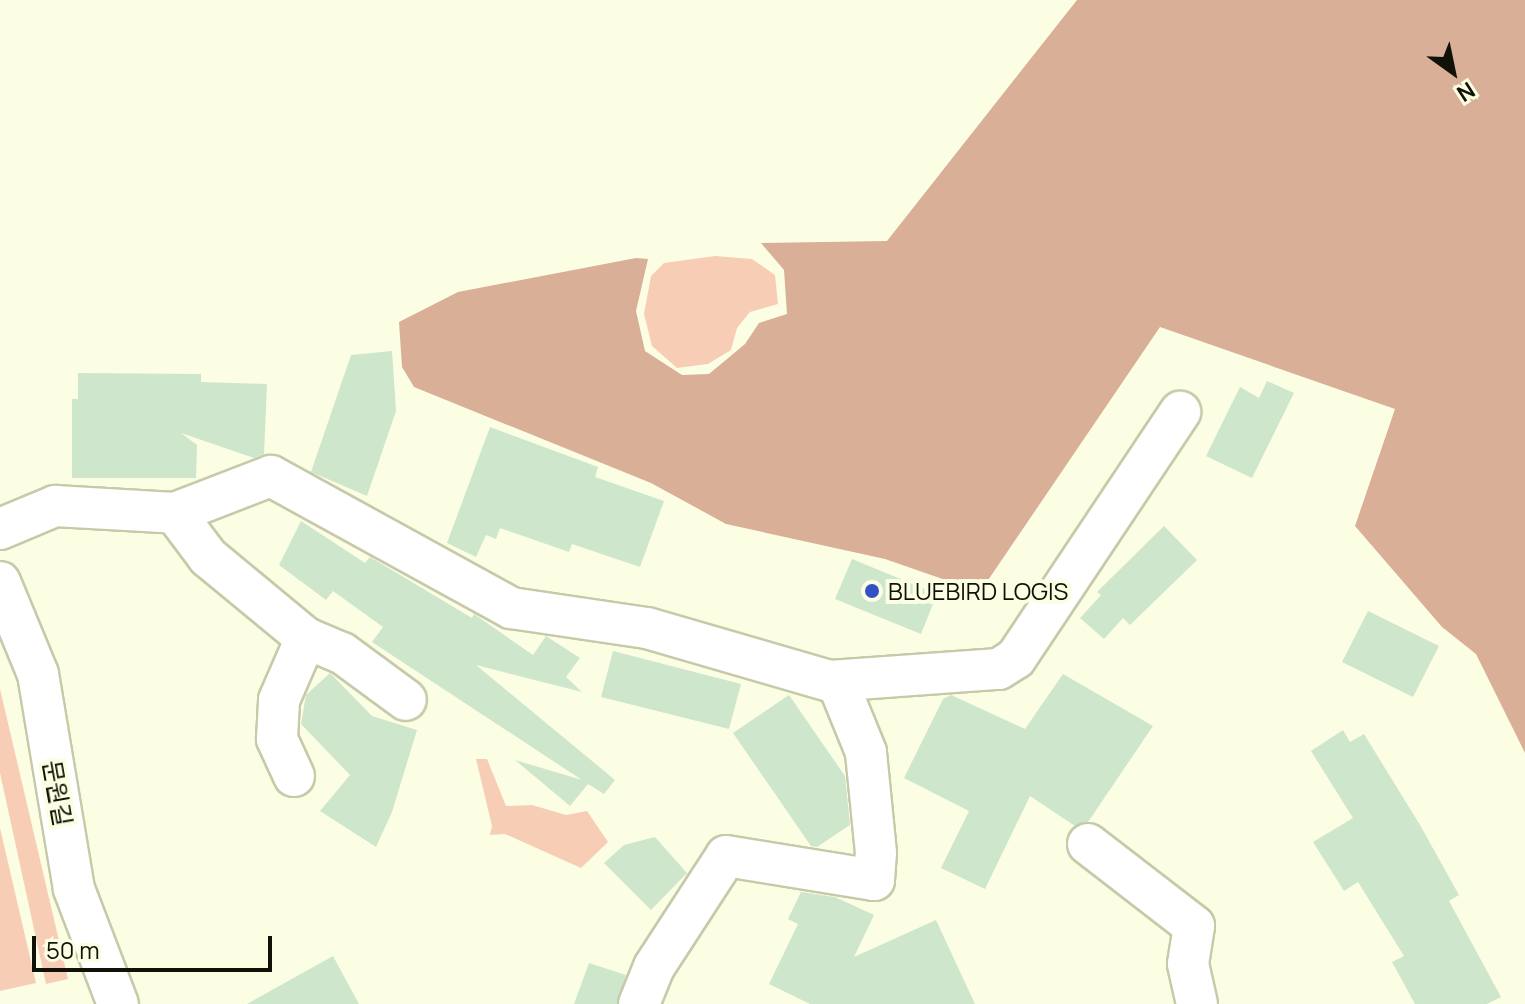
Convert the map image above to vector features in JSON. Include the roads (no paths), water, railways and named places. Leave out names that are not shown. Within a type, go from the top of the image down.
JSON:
[{"type":"street","points":[[0,529],[55,506],[175,513],[271,476],[511,608],[647,628],[833,681],[999,669],[1016,658],[1180,412]]},
{"type":"street","points":[[175,513],[208,557],[306,638],[342,653],[406,700]]},
{"type":"street","name":"문원길","points":[[0,582],[38,674],[74,889],[118,1004]]},
{"type":"street","points":[[294,776],[277,739],[279,700],[306,638]]},
{"type":"street","points":[[639,1004],[654,967],[726,856],[874,880],[876,853],[866,752],[833,681]]},
{"type":"street","points":[[1088,844],[1194,926],[1188,964],[1197,1004]]},
{"type":"place","name":"BLUEBIRD LOGIS","points":[[872,591]]}]
